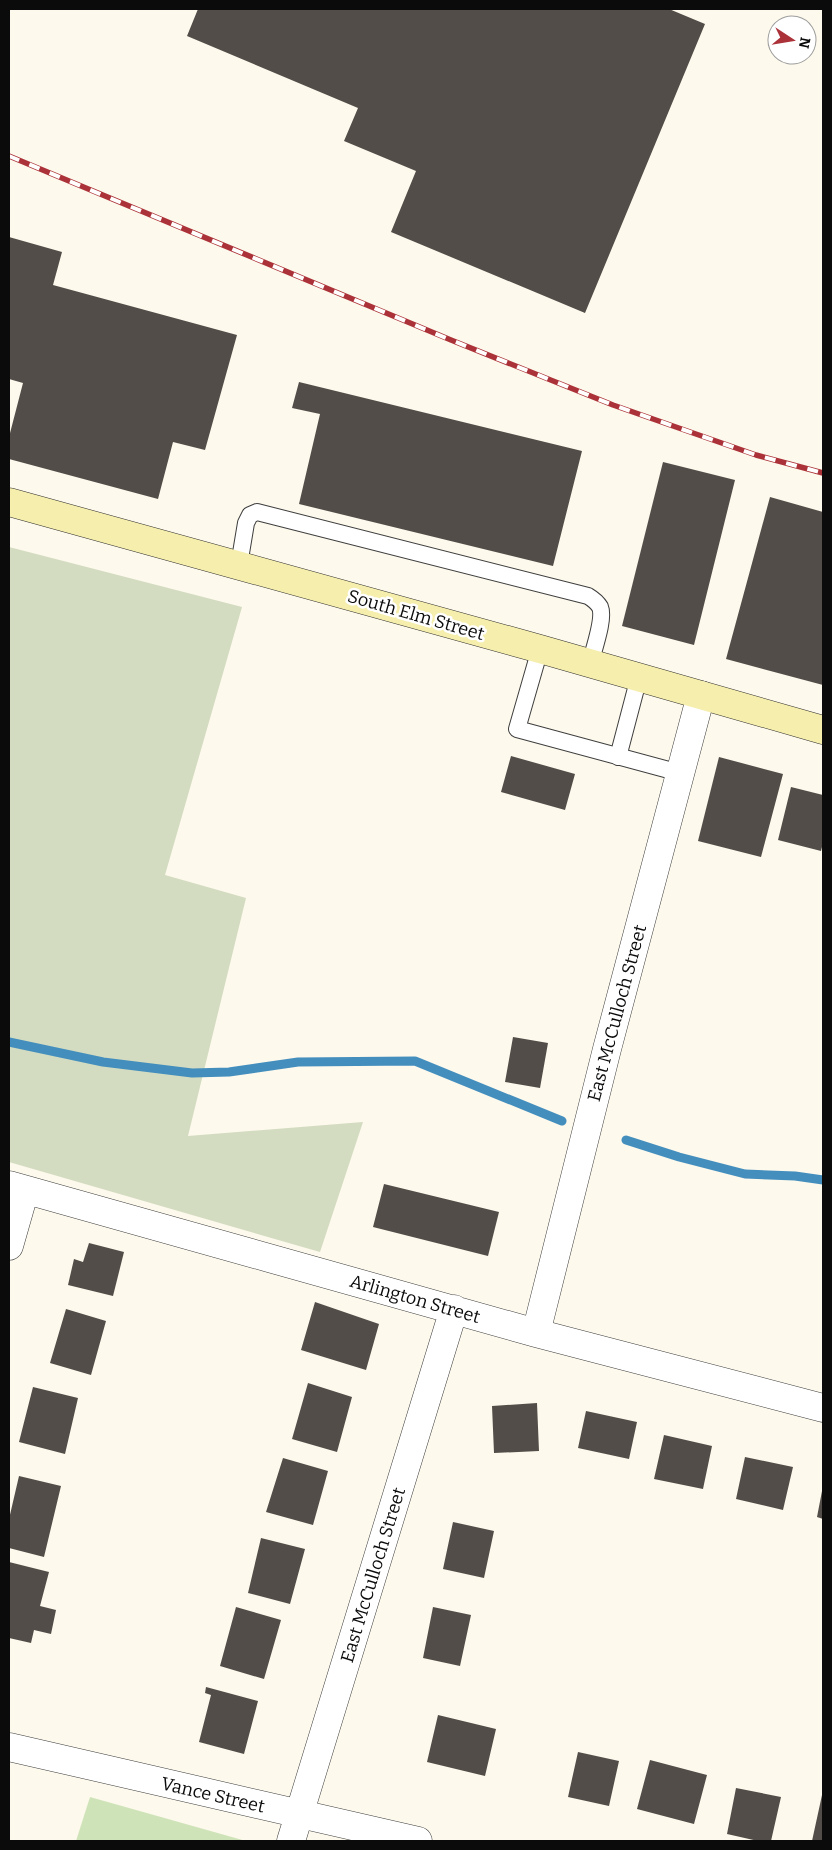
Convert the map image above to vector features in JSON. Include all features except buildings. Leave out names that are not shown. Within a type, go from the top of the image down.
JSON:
[{"type":"street","name":"South Elm Street","points":[[9,502],[540,649],[823,730]]},
{"type":"street","name":"East McCulloch Street","points":[[536,1333],[607,1049],[701,695]]},
{"type":"street","name":"Arlington Street","points":[[17,1188],[536,1333],[823,1408]]},
{"type":"street","points":[[9,1246],[17,1188]]},
{"type":"street","name":"East McCulloch Street","points":[[290,1841],[454,1309]]},
{"type":"street","name":"Vance Street","points":[[9,1747],[418,1841]]},
{"type":"lane","points":[[239,566],[246,523],[250,515],[256,512],[588,596],[594,600],[601,610],[601,619],[590,664]]},
{"type":"lane","points":[[540,649],[516,729],[680,773]]},
{"type":"lane","points":[[618,757],[639,677]]},
{"type":"green space","points":[[9,547],[242,607],[165,875],[246,898],[188,1136],[363,1122],[320,1252],[9,1162]]},
{"type":"green space","points":[[90,1797],[246,1841],[76,1841]]},
{"type":"waterway","points":[[9,1042],[103,1062],[192,1073],[229,1072],[298,1062],[415,1061],[562,1121]]},
{"type":"waterway","points":[[626,1140],[679,1157],[745,1174],[795,1176],[823,1180]]},
{"type":"railway","points":[[9,156],[451,340],[613,405],[756,455],[823,473]]}]
